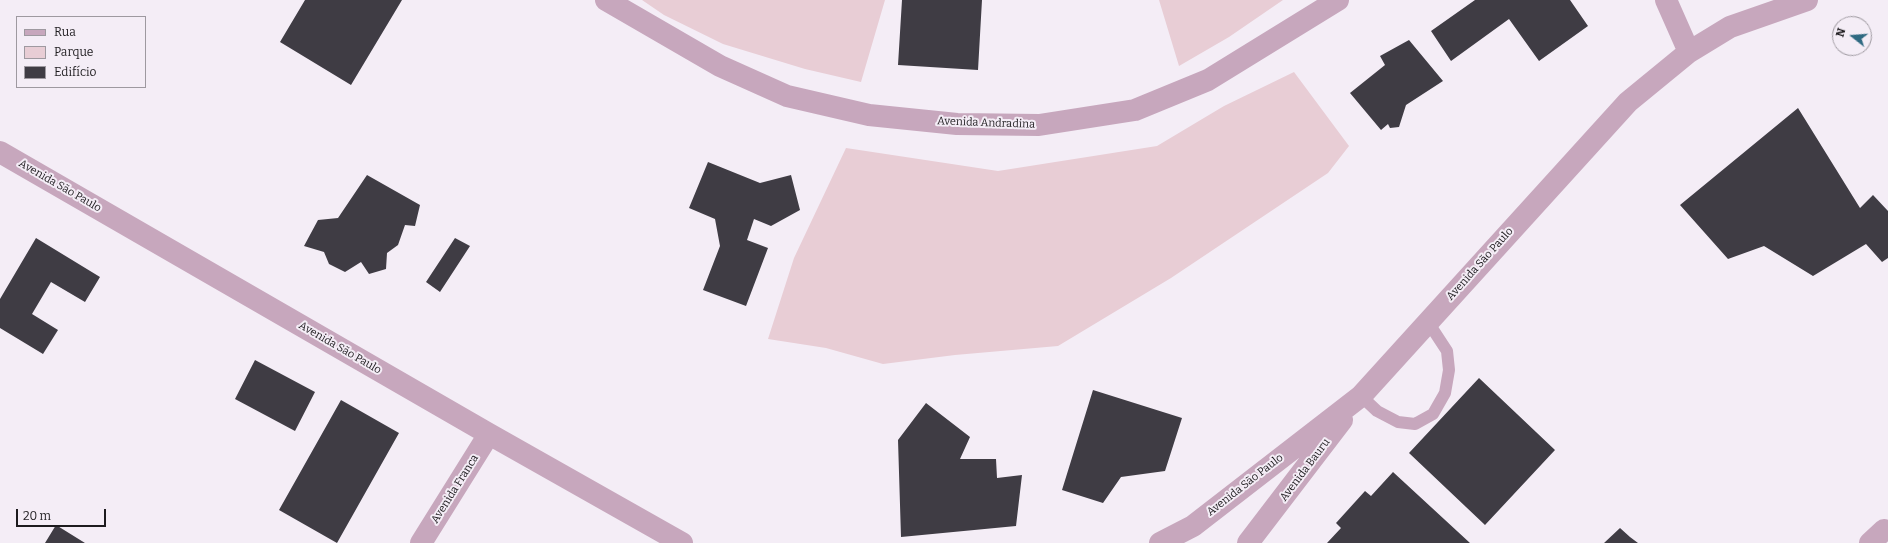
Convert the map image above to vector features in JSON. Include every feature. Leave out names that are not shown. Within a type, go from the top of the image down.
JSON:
[{"type":"street","name":"Avenida Andradina","points":[[606,0],[720,66],[787,96],[869,115],[957,124],[1039,125],[1135,110],[1208,80],[1338,0]]},
{"type":"street","points":[[1666,0],[1689,52]]},
{"type":"street","name":"Avenida São Paulo","points":[[1160,543],[1193,526],[1361,396],[1628,102],[1689,52],[1730,27],[1807,0]]},
{"type":"street","name":"Avenida São Paulo","points":[[0,152],[489,434],[682,543]]},
{"type":"street","name":"Avenida Bauru","points":[[1248,543],[1361,396]]},
{"type":"street","name":"Avenida Franca","points":[[421,543],[489,434]]},
{"type":"lane","points":[[1361,396],[1377,410],[1398,422],[1415,424],[1433,414],[1445,393],[1449,370],[1447,350],[1428,322]]},
{"type":"green space","points":[[642,0],[885,0],[861,82],[805,69],[723,44],[664,15]]},
{"type":"green space","points":[[1159,0],[1283,0],[1229,37],[1179,66]]},
{"type":"green space","points":[[1294,72],[1349,146],[1328,173],[1171,278],[1058,346],[955,355],[883,364],[826,348],[768,339],[794,258],[846,148],[998,171],[1157,146],[1224,106]]},
{"type":"building","points":[[305,0],[402,0],[351,85],[280,42]]},
{"type":"building","points":[[902,0],[982,0],[978,70],[898,65]]},
{"type":"building","points":[[1475,0],[1570,0],[1588,26],[1539,61],[1509,19],[1451,61],[1431,31]]},
{"type":"building","points":[[1409,40],[1443,81],[1406,105],[1399,127],[1390,128],[1388,124],[1381,130],[1350,93],[1385,65],[1380,56]]},
{"type":"building","points":[[1798,108],[1860,208],[1873,195],[1888,211],[1888,258],[1882,262],[1866,244],[1813,276],[1764,246],[1728,259],[1680,205]]},
{"type":"building","points":[[708,162],[760,183],[791,175],[800,210],[771,226],[754,219],[747,240],[768,248],[746,306],[703,290],[720,246],[715,219],[689,208]]},
{"type":"building","points":[[367,175],[420,205],[415,226],[405,225],[398,245],[387,253],[386,269],[369,274],[361,262],[345,272],[329,264],[324,252],[304,246],[318,220],[338,218]]},
{"type":"building","points":[[36,238],[100,277],[85,302],[51,282],[32,314],[58,330],[43,354],[0,328],[0,299]]},
{"type":"building","points":[[455,238],[470,246],[440,292],[426,282]]},
{"type":"building","points":[[255,360],[315,392],[295,431],[235,399]]},
{"type":"building","points":[[1479,378],[1555,450],[1485,525],[1409,453]]},
{"type":"building","points":[[1093,390],[1182,418],[1165,471],[1121,477],[1103,503],[1062,490]]},
{"type":"building","points":[[341,400],[399,433],[337,543],[279,510]]},
{"type":"building","points":[[926,403],[970,437],[960,459],[996,459],[997,478],[1022,475],[1016,526],[901,537],[898,440]]},
{"type":"building","points":[[1393,472],[1470,543],[1327,543],[1341,528],[1336,523],[1365,491],[1371,496]]},
{"type":"building","points":[[56,525],[85,543],[45,543]]},
{"type":"building","points":[[1620,528],[1630,537],[1638,543],[1604,543]]}]
